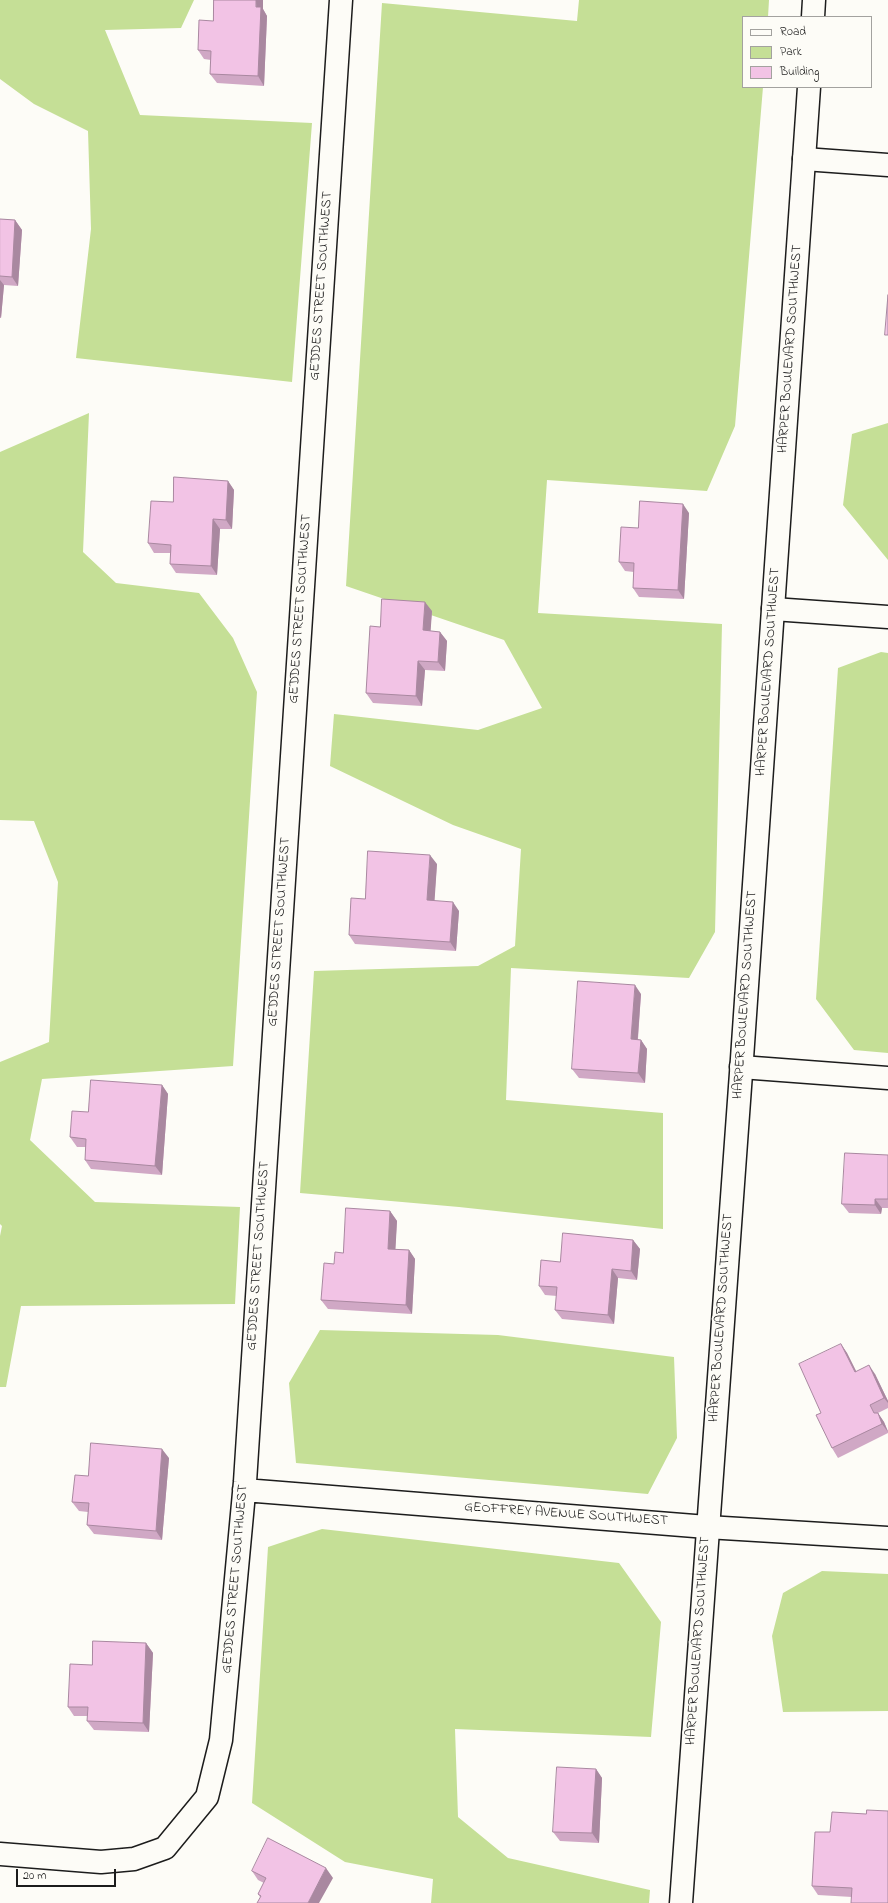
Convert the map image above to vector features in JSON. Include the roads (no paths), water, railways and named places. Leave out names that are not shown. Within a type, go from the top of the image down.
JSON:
[{"type":"street","name":"GEDDES STREET SOUTHWEST","points":[[0,1854],[101,1862],[134,1859],[165,1848],[207,1797],[221,1740],[244,1490],[341,0]]},
{"type":"street","points":[[813,16],[814,0]]},
{"type":"street","name":"HARPER BOULEVARD SOUTHWEST","points":[[681,1903],[741,1067],[808,88]]},
{"type":"street","points":[[804,159],[888,165]]},
{"type":"street","points":[[773,609],[888,617]]},
{"type":"street","points":[[741,1067],[888,1078]]},
{"type":"street","name":"GEOFFREY AVENUE SOUTHWEST","points":[[244,1490],[707,1526],[888,1538]]}]
